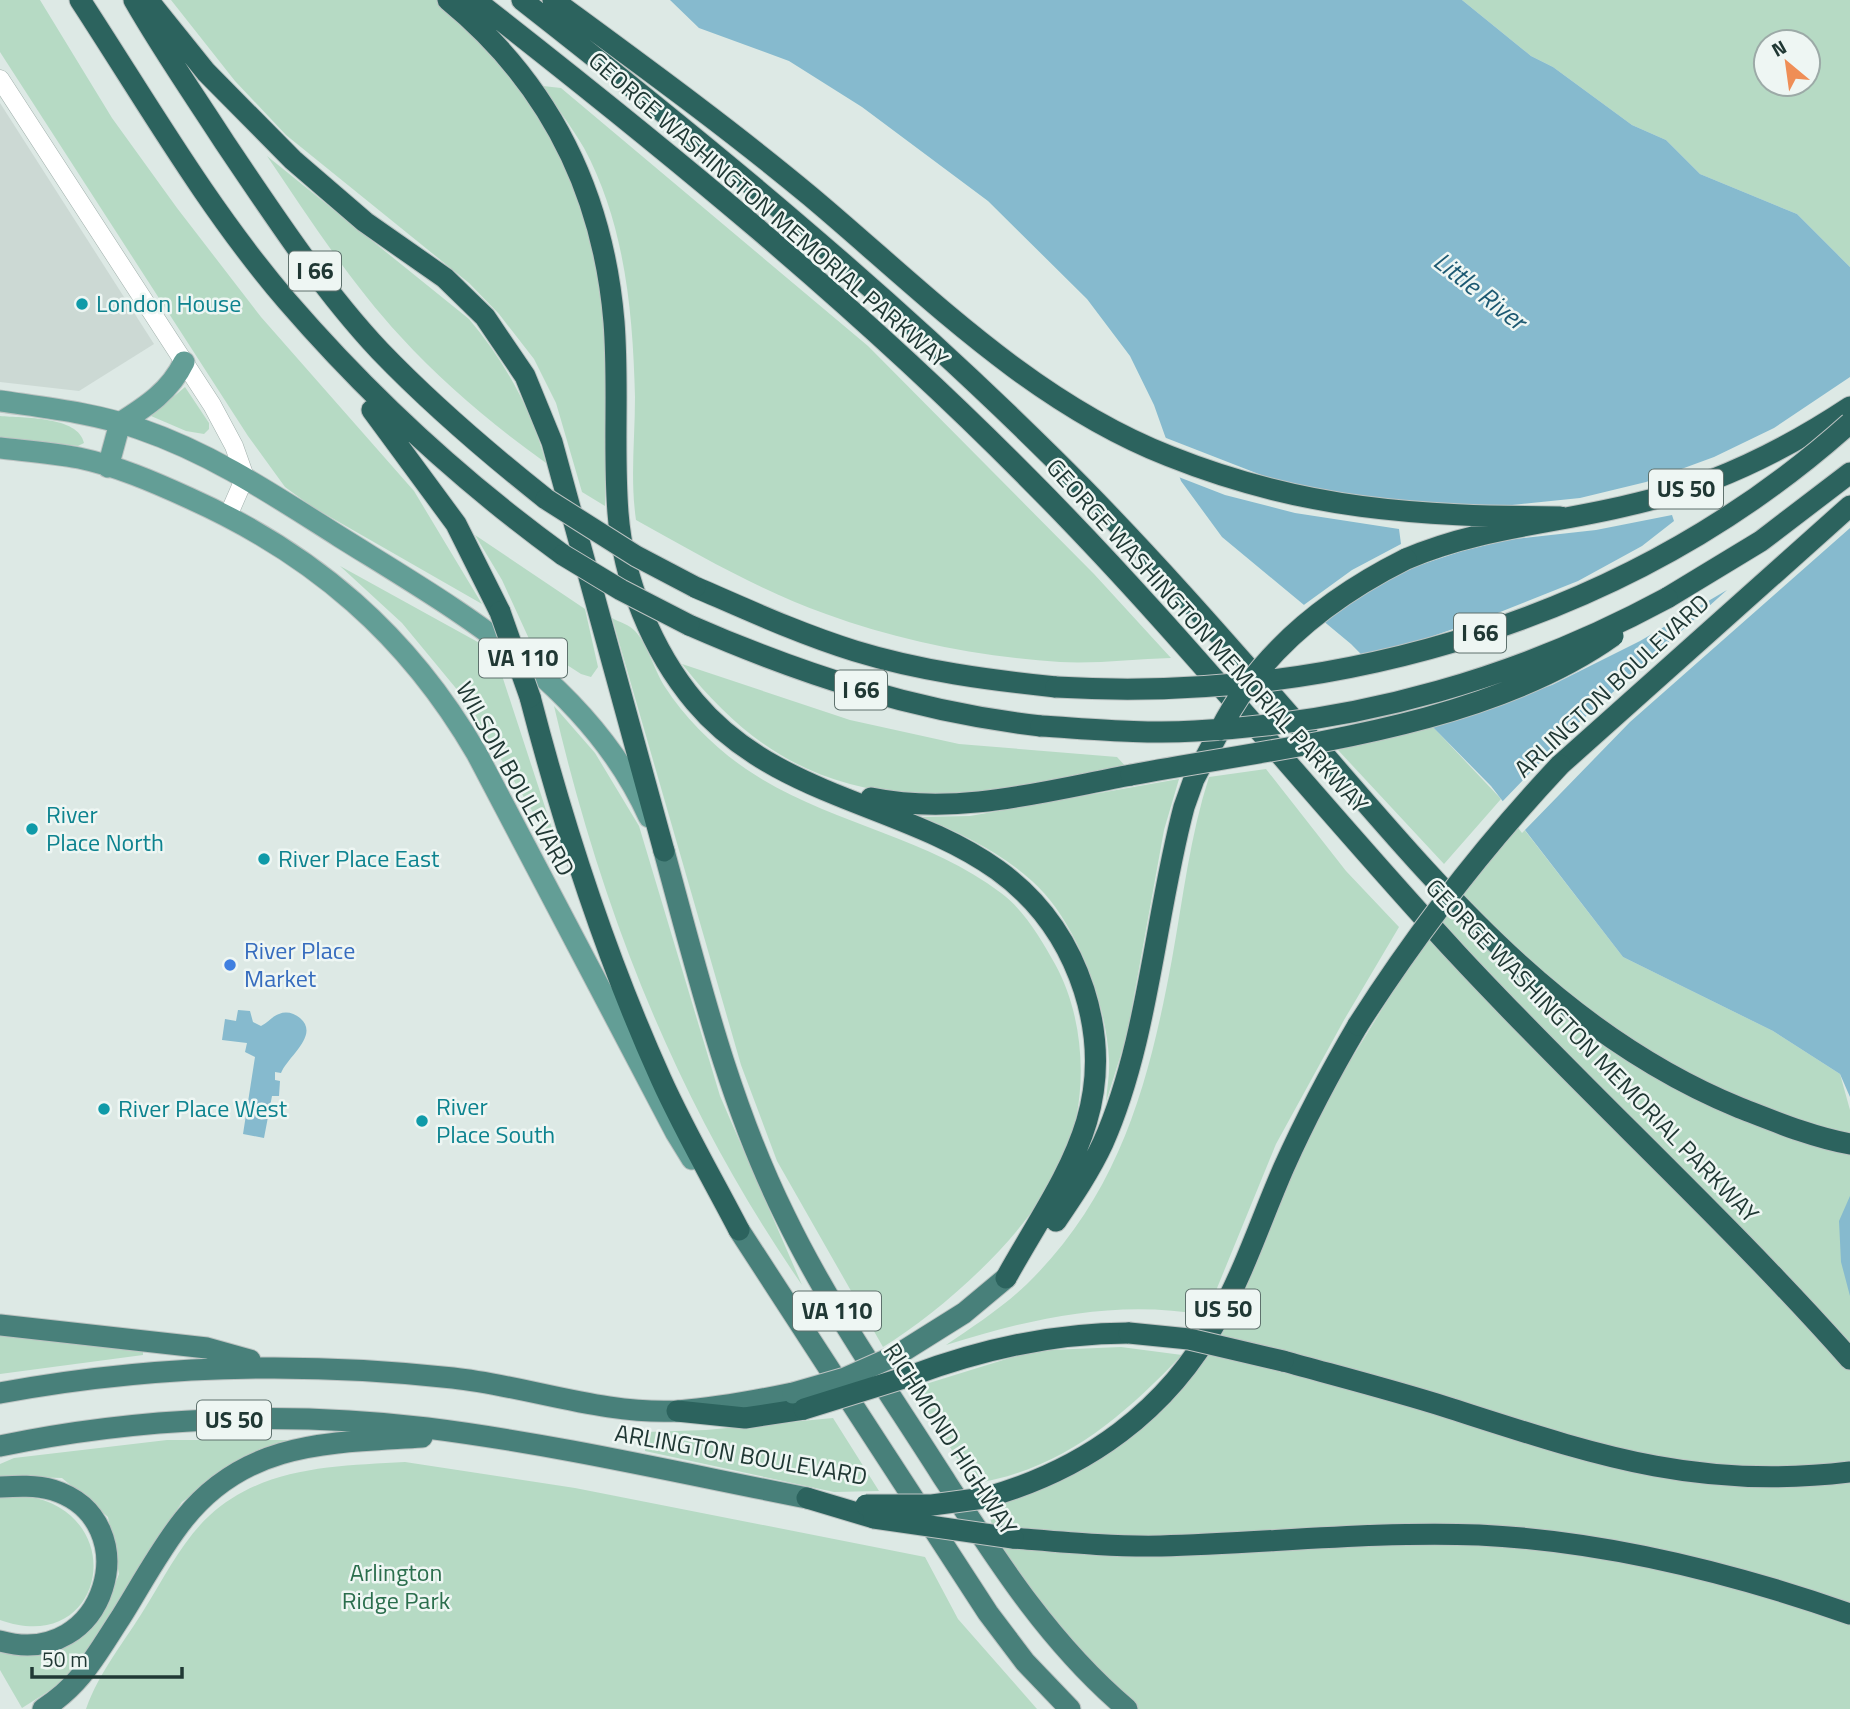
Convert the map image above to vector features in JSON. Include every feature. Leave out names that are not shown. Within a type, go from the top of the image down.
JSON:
[{"type":"highway","name":"I 66","points":[[80,0],[200,183],[287,301],[391,415],[444,463],[499,509],[563,555],[621,590],[689,625],[790,667],[860,690],[956,713],[1041,726],[1194,731],[1262,725],[1373,708],[1440,691],[1525,663],[1604,630],[1667,598],[1761,541],[1850,473]]},
{"type":"highway","name":"I 66","points":[[134,0],[247,175],[331,293],[379,349],[484,450],[546,499],[635,556],[695,587],[793,630],[857,652],[947,672],[1056,687],[1163,691],[1233,686],[1376,662],[1523,619],[1622,578],[1704,532],[1782,480],[1850,423]]},
{"type":"highway","points":[[148,0],[206,72],[284,151],[365,222],[469,299],[513,353],[537,399],[552,442],[664,851]]},
{"type":"highway","points":[[448,0],[481,28],[521,71],[553,120],[588,196],[605,257],[614,323],[618,518],[634,584],[656,641],[681,684],[715,723],[762,758],[824,789],[953,841],[998,869],[1044,914],[1069,954],[1089,1011],[1094,1049],[1094,1084],[1087,1126],[1059,1191],[1006,1278]]},
{"type":"highway","name":"GEORGE WASHINGTON MEMORIAL PARKWAY","points":[[475,0],[643,134],[807,271],[922,375],[1028,477],[1178,636],[1460,957],[1767,1268],[1850,1359]]},
{"type":"highway","name":"GEORGE WASHINGTON MEMORIAL PARKWAY","points":[[522,0],[829,251],[1049,454],[1201,613],[1457,904],[1548,992],[1612,1040],[1689,1086],[1760,1116],[1845,1144]]},
{"type":"highway","points":[[554,0],[760,155],[969,333],[1049,392],[1135,441],[1169,456],[1280,492],[1323,502],[1404,513],[1560,517]]},
{"type":"highway","points":[[287,301],[456,524],[500,612],[530,697],[571,847],[605,942],[662,1080],[739,1230]]},
{"type":"highway","name":"US 50","points":[[798,1401],[897,1356],[964,1314],[1006,1278],[1034,1248],[1072,1196],[1103,1143],[1135,1046],[1179,825],[1194,779],[1237,699],[1264,663],[1304,625],[1352,588],[1430,548],[1560,517],[1638,504],[1705,482],[1775,452],[1850,407]]},
{"type":"highway","name":"ARLINGTON BOULEVARD","points":[[0,1446],[96,1430],[242,1420],[368,1423],[469,1434],[558,1448],[870,1511],[984,1498],[1042,1479],[1094,1452],[1138,1420],[1180,1377],[1218,1319],[1315,1100],[1358,1025],[1434,911],[1497,833],[1591,735],[1850,506]]},
{"type":"highway","points":[[824,789],[883,801],[948,805],[996,800],[1387,727],[1485,699],[1581,659],[1667,598]]},
{"type":"highway","name":"RICHMOND HIGHWAY","points":[[664,851],[704,999],[730,1082],[769,1181],[820,1283],[1008,1578],[1074,1658],[1127,1709]]},
{"type":"highway","name":"VA 110","points":[[739,1230],[988,1613],[1025,1662],[1070,1709]]},
{"type":"highway","points":[[0,1325],[207,1348],[273,1367]]},
{"type":"highway","points":[[798,1401],[910,1376],[964,1356],[1022,1342],[1072,1335],[1129,1333],[1189,1339],[1283,1361],[1632,1464],[1724,1476],[1783,1477],[1850,1472]]},
{"type":"highway","name":"ARLINGTON BOULEVARD","points":[[0,1393],[118,1376],[273,1367],[454,1378],[605,1404],[745,1418],[798,1401]]},
{"type":"highway","points":[[68,1709],[81,1680],[184,1519],[231,1476],[268,1457],[319,1444],[469,1434]]},
{"type":"highway","points":[[0,1487],[44,1488],[72,1499],[97,1528],[107,1561],[100,1599],[93,1612],[72,1632],[45,1644],[30,1646],[0,1640]]},
{"type":"highway","points":[[870,1511],[1013,1538],[1158,1546],[1434,1534],[1512,1537],[1678,1563],[1737,1578],[1850,1614]]},
{"type":"highway","points":[[43,1709],[81,1680]]},
{"type":"main road","points":[[108,467],[120,423],[158,398],[177,377],[184,362]]},
{"type":"main road","points":[[0,401],[120,423],[193,449],[245,477]]},
{"type":"main road","name":"WILSON BOULEVARD","points":[[0,448],[55,454],[108,467],[169,489],[228,516],[311,565],[410,658],[446,703],[477,754],[676,1133],[739,1230]]},
{"type":"main road","name":"VA 110","points":[[245,477],[459,611],[552,682],[579,710],[609,748],[638,793],[664,851]]},
{"type":"street","points":[[0,79],[184,362],[234,446],[245,477],[228,516]]},
{"type":"shaded area","points":[[0,103],[154,344],[79,391],[0,382]]},
{"type":"green space","points":[[0,0],[40,0],[112,118],[177,208],[261,317],[414,491],[482,604],[311,506],[285,487],[248,436],[0,52]]},
{"type":"green space","points":[[171,0],[439,0],[500,59],[548,128],[581,204],[592,244],[600,285],[608,368],[605,506],[582,492],[556,403],[534,359],[499,314],[469,283],[286,135],[235,81]]},
{"type":"green space","points":[[1462,0],[1850,0],[1850,267],[1797,214],[1700,174],[1666,140],[1632,125],[1553,67],[1531,56]]},
{"type":"green space","points":[[543,86],[561,88],[868,346],[1094,574],[1171,658],[1060,662],[971,652],[912,640],[854,624],[777,594],[636,520],[633,489],[635,397],[632,333],[618,238],[598,177],[584,148]]},
{"type":"green space","points":[[267,156],[469,319],[515,386],[533,423],[546,463],[470,404],[401,337],[347,272]]},
{"type":"green space","points":[[185,387],[209,423],[209,429],[204,434],[186,431],[151,416]]},
{"type":"green space","points":[[0,416],[61,423],[80,434],[84,443],[78,446],[0,437]]},
{"type":"green space","points":[[475,535],[585,609],[598,667],[591,677],[581,674],[530,641],[502,580]]},
{"type":"green space","points":[[340,566],[494,651],[563,862],[464,698],[402,623]]},
{"type":"green space","points":[[612,618],[635,631],[673,699],[701,732],[723,752],[746,769],[808,803],[940,857],[1001,893],[1031,926],[1055,964],[1065,986],[1078,1034],[1080,1085],[1078,1111],[1064,1158],[1032,1212],[986,1264],[934,1311],[883,1347],[777,1161],[741,1065]]},
{"type":"green space","points":[[682,664],[850,720],[959,744],[1117,757],[1128,769],[964,798],[879,790],[845,783],[784,757],[757,739],[706,693]]},
{"type":"green space","points":[[554,706],[595,753],[639,826],[720,1096],[802,1285],[758,1218],[718,1149],[682,1079],[650,1007],[596,860]]},
{"type":"green space","points":[[1433,727],[1501,799],[1444,864],[1338,750]]},
{"type":"green space","points":[[1266,769],[1346,871],[1399,927],[1276,1144],[1206,1315],[1139,1309],[1107,1310],[1043,1319],[946,1345],[1027,1284],[1059,1249],[1086,1212],[1108,1174],[1126,1134],[1153,1049],[1192,844],[1209,777]]},
{"type":"green space","points":[[1179,779],[1164,830],[1127,1035],[1106,1102],[1109,1059],[1102,1013],[1086,963],[1062,917],[1032,881],[1007,861],[966,837],[922,817],[970,816]]},
{"type":"green space","points":[[1513,815],[1623,957],[1773,1031],[1840,1074],[1850,1110],[1850,1709],[1127,1709],[1008,1578],[984,1498],[1043,1479],[1180,1377],[1283,1170],[1408,967]]},
{"type":"green space","points":[[0,1335],[143,1352],[143,1355],[0,1374]]},
{"type":"green space","points":[[1121,1347],[1182,1355],[1136,1400],[1088,1438],[1035,1467],[973,1484],[913,1388],[1016,1356],[1050,1350]]},
{"type":"green space","points":[[833,1418],[879,1491],[834,1492],[645,1451],[646,1432],[706,1430]]},
{"type":"green space","points":[[167,1440],[288,1440],[245,1458],[182,1502],[68,1679],[22,1708],[0,1670],[0,1653],[37,1656],[81,1638],[107,1604],[119,1574],[108,1517],[62,1478],[0,1476],[0,1464],[14,1458]]},
{"type":"green space","name":"Arlington Ridge Park","points":[[405,1462],[575,1488],[925,1557],[958,1619],[1037,1709],[86,1709],[105,1669],[182,1548],[199,1526],[230,1499],[253,1487],[301,1472]]},
{"type":"green space","points":[[27,1496],[60,1508],[82,1528],[92,1553],[92,1579],[82,1602],[63,1619],[36,1626],[0,1620],[0,1497]]},
{"type":"water","name":"Little River","points":[[670,0],[1462,0],[1531,56],[1553,67],[1632,125],[1666,140],[1700,174],[1797,214],[1850,267],[1850,1097],[1840,1074],[1773,1031],[1623,957],[1491,786],[1351,644],[1222,537],[1181,481],[1154,405],[1130,356],[1087,299],[988,201],[862,107],[789,61],[699,28]]},
{"type":"water","points":[[238,1010],[250,1011],[253,1022],[261,1026],[284,1013],[295,1015],[305,1025],[305,1038],[301,1045],[281,1073],[275,1072],[275,1080],[280,1081],[279,1096],[272,1096],[264,1138],[243,1134],[255,1057],[245,1052],[247,1043],[222,1040],[225,1019],[236,1021]]},
{"type":"water","points":[[1850,1196],[1850,1296],[1841,1262],[1839,1221]]},
{"type":"pier","points":[[1850,377],[1850,528],[1630,722],[1522,833],[1500,804],[1573,728],[1727,590],[1640,641],[1552,685],[1428,727],[1358,656],[1404,646],[1485,618],[1578,581],[1642,546],[1674,521],[1672,515],[1596,530],[1507,540],[1462,551],[1411,568],[1368,590],[1320,622],[1301,607],[1352,570],[1401,544],[1399,529],[1295,513],[1225,495],[1176,476],[1161,436],[1269,478],[1330,492],[1416,505],[1503,506],[1580,498],[1646,482],[1714,457],[1774,428]]},
{"type":"place","name":"London House","points":[[82,304]]},
{"type":"place","name":"River Place North","points":[[32,829]]},
{"type":"place","name":"River Place East","points":[[264,859]]},
{"type":"place","name":"River Place Market","points":[[230,965]]},
{"type":"place","name":"River Place West","points":[[104,1109]]},
{"type":"place","name":"River Place South","points":[[422,1121]]}]
